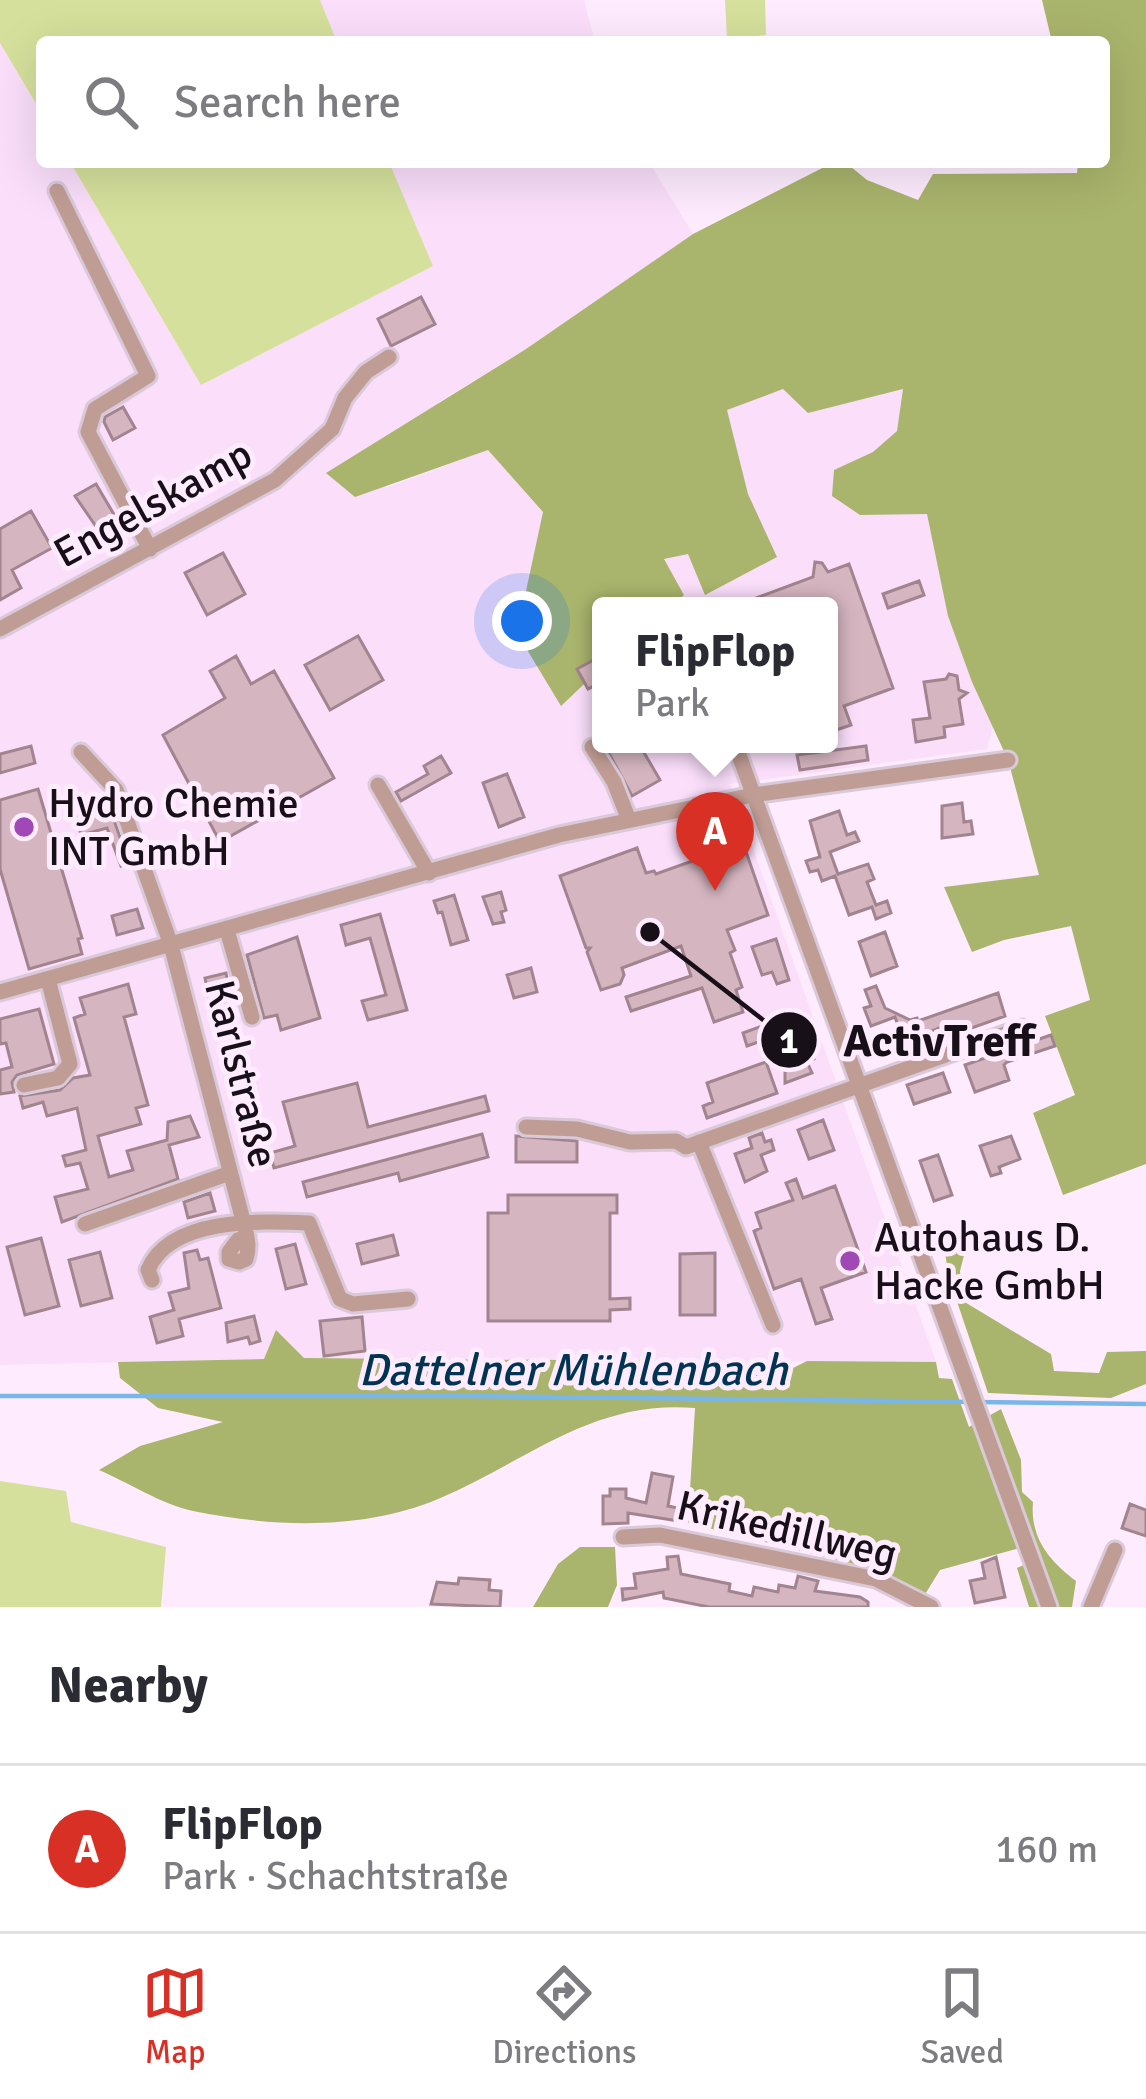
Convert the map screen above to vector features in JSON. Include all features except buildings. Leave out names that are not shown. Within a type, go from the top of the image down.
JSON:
[{"type":"street","points":[[57,190],[148,376],[95,409],[88,432],[150,549]]},
{"type":"street","name":"Engelskamp","points":[[0,629],[275,480],[332,429],[344,398],[366,372],[389,357]]},
{"type":"street","points":[[81,752],[116,790],[171,945]]},
{"type":"street","points":[[596,753],[629,820]]},
{"type":"street","points":[[738,753],[1049,1607]]},
{"type":"street","name":"Karlstraße","points":[[0,992],[559,835],[753,795],[1008,760]]},
{"type":"street","points":[[378,785],[429,873]]},
{"type":"street","points":[[227,930],[252,1017]]},
{"type":"street","name":"Karlstraße","points":[[171,945],[248,1244]]},
{"type":"street","points":[[24,1085],[58,1078],[70,1064],[48,979]]},
{"type":"street","points":[[526,1127],[577,1129],[630,1142],[693,1144],[1022,1028]]},
{"type":"street","points":[[693,1144],[773,1325]]},
{"type":"street","points":[[85,1224],[230,1173]]},
{"type":"street","points":[[152,1280],[148,1270],[160,1249],[178,1239],[242,1220],[309,1223],[340,1299],[353,1304],[408,1299]]},
{"type":"street","name":"Krikedillweg","points":[[623,1537],[661,1535],[876,1579],[931,1607]]},
{"type":"street","points":[[1091,1607],[1114,1550]]},
{"type":"shaded area","points":[[320,0],[584,0],[593,36],[335,36]]},
{"type":"shaded area","points":[[0,43],[36,105],[36,168],[74,168],[201,385],[433,266],[392,168],[653,168],[693,234],[526,349],[439,402],[385,488],[488,450],[543,512],[518,634],[592,664],[592,753],[838,753],[838,597],[682,597],[664,560],[687,553],[777,557],[748,494],[726,410],[783,389],[808,413],[903,389],[897,431],[873,452],[835,470],[860,515],[927,513],[948,616],[993,727],[987,749],[730,784],[936,1362],[304,1358],[0,1365]]},
{"type":"green space","points":[[0,0],[320,0],[335,36],[36,36],[36,104],[0,43]]},
{"type":"green space","points":[[725,0],[765,0],[766,35],[727,36]]},
{"type":"green space","points":[[1042,0],[1146,0],[1146,1164],[1063,1195],[1033,1113],[1075,1095],[1045,1016],[1090,1000],[1071,926],[972,952],[944,887],[1039,875],[1008,760],[948,616],[927,514],[860,515],[832,496],[834,470],[873,452],[897,431],[903,389],[808,413],[783,389],[727,410],[748,494],[777,557],[705,595],[688,554],[664,559],[682,597],[592,597],[592,677],[561,706],[517,633],[543,512],[488,450],[355,497],[326,473],[526,349],[693,234],[822,168],[852,168],[867,180],[918,200],[933,174],[1077,173],[1077,168],[1110,168],[1110,36],[1051,36]]},
{"type":"green space","points":[[74,168],[392,168],[433,266],[201,385]]},
{"type":"green space","points":[[959,1228],[969,1236],[960,1271],[963,1301],[1051,1354],[1054,1371],[1099,1373],[1107,1352],[1146,1351],[1146,1384],[1111,1398],[988,1393],[949,1278],[943,1240]]},
{"type":"green space","points":[[276,1330],[304,1358],[682,1361],[773,1378],[807,1361],[936,1362],[939,1378],[952,1379],[969,1427],[1001,1409],[1021,1460],[1022,1492],[1033,1502],[1038,1537],[1049,1556],[1076,1581],[1072,1607],[1029,1607],[1017,1568],[1026,1564],[1020,1548],[940,1570],[924,1596],[874,1569],[688,1523],[695,1408],[658,1408],[592,1423],[438,1499],[348,1521],[285,1523],[193,1511],[99,1470],[140,1446],[223,1422],[158,1408],[120,1378],[118,1362],[264,1359]]},
{"type":"green space","points":[[0,1481],[66,1491],[71,1522],[166,1547],[161,1607],[0,1607]]},
{"type":"green space","points":[[580,1547],[615,1547],[617,1585],[608,1607],[533,1607],[558,1564]]},
{"type":"waterway","name":"Dattelner Mühlenbach","points":[[0,1396],[1146,1404]]},
{"type":"place","name":"Hydro Chemie INT GmbH","points":[[24,827]]},
{"type":"place","name":"FlipFlop","points":[[715,891]]},
{"type":"place","name":"ActivTreff","points":[[650,932]]},
{"type":"place","name":"Autohaus D. Hacke GmbH","points":[[850,1261]]}]
